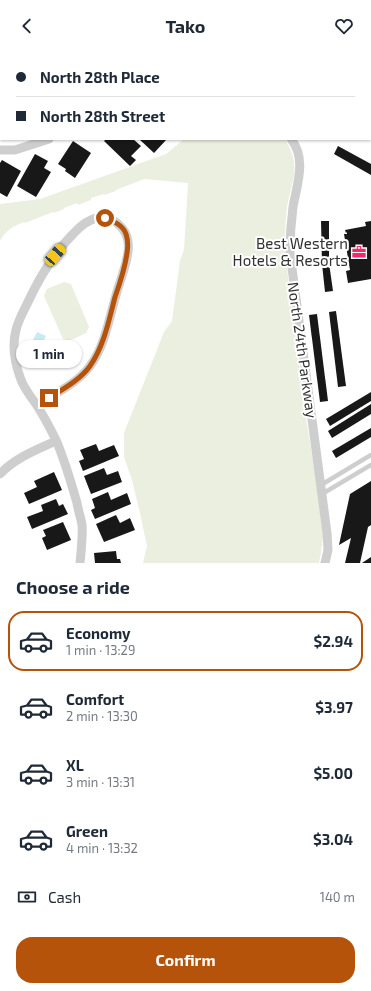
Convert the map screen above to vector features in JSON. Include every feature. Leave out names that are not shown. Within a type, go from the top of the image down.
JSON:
[{"type":"street","points":[[0,150],[15,150],[46,140]]},
{"type":"street","name":"North 24th Parkway","points":[[291,140],[299,156],[300,180],[293,207],[290,234],[290,253],[327,533],[328,550],[325,563]]},
{"type":"street","points":[[37,405],[73,382],[84,373],[90,366],[99,350],[128,252],[126,234],[122,227],[114,221],[105,218],[96,218],[84,223],[55,255],[33,291],[20,319],[14,345],[15,359],[20,378],[27,392],[47,422],[69,475],[82,525],[80,563]]},
{"type":"street","points":[[0,474],[26,455],[56,441]]},
{"type":"lane","points":[[322,490],[371,455]]},
{"type":"lane","points":[[322,490],[371,465]]},
{"type":"green space","points":[[183,140],[286,140],[290,149],[293,158],[294,173],[286,213],[285,253],[323,535],[319,563],[143,563],[147,546],[132,480],[124,457],[124,433],[164,332],[172,321],[180,260],[184,250],[188,183],[144,179],[116,191],[91,198],[91,200],[78,205],[77,203],[54,213],[53,212],[25,223],[24,222],[7,231],[0,241],[0,204],[40,199],[166,154]]},
{"type":"green space","points":[[64,282],[71,284],[89,327],[86,333],[69,341],[63,339],[44,296],[47,289]]},
{"type":"water","points":[[37,332],[46,336],[44,340],[49,352],[40,356],[33,340]]},
{"type":"building","points":[[134,140],[141,146],[131,156],[136,160],[130,166],[104,141]]},
{"type":"building","points":[[140,140],[166,140],[154,153]]},
{"type":"building","points":[[73,141],[91,153],[75,178],[65,171],[66,169],[58,164]]},
{"type":"building","points":[[338,146],[371,164],[371,175],[334,154]]},
{"type":"building","points":[[35,154],[48,161],[44,168],[51,172],[36,197],[17,186]]},
{"type":"building","points":[[2,160],[21,171],[7,197],[0,193],[0,163]]},
{"type":"building","points":[[321,221],[329,221],[329,263],[322,263]]},
{"type":"building","name":"Best Western Hotels & Resorts","points":[[371,221],[371,279],[348,283],[346,271],[350,270],[344,234],[347,234],[347,232],[346,233],[345,230],[366,226],[365,222]]},
{"type":"building","points":[[329,263],[333,291],[325,292],[322,264]]},
{"type":"building","points":[[336,311],[346,386],[338,387],[329,312]]},
{"type":"building","points":[[317,314],[328,401],[320,402],[309,315]]},
{"type":"building","points":[[371,392],[371,401],[330,426],[326,419]]},
{"type":"building","points":[[371,404],[371,414],[332,438],[328,431]]},
{"type":"building","points":[[371,428],[371,437],[336,458],[332,451]]},
{"type":"building","points":[[96,444],[99,451],[114,445],[119,456],[83,471],[79,461],[84,459],[80,450]]},
{"type":"building","points":[[104,468],[107,475],[118,471],[122,482],[91,494],[84,476]]},
{"type":"building","points":[[54,472],[62,490],[29,504],[24,493],[37,487],[34,481]]},
{"type":"building","points":[[371,481],[371,525],[368,527],[360,563],[345,563],[351,538],[339,545],[350,494]]},
{"type":"building","points":[[108,492],[111,500],[127,493],[131,504],[95,519],[91,510],[95,508],[92,499]]},
{"type":"building","points":[[56,499],[59,506],[63,504],[68,514],[32,529],[27,517],[43,511],[41,505]]},
{"type":"building","points":[[116,515],[120,523],[130,518],[135,530],[104,542],[96,524]]},
{"type":"building","points":[[63,522],[71,540],[47,550],[42,538],[46,536],[43,530]]},
{"type":"building","points":[[116,551],[117,559],[120,559],[121,563],[95,563],[94,553]]},
{"type":"building","points":[[371,557],[371,563],[362,563]]},
{"type":"place","name":"Best Western Hotels & Resorts","points":[[359,252]]},
{"type":"route","points":[[49,398],[84,373],[90,366],[99,350],[103,338],[128,252],[128,242],[122,227],[114,221],[105,218]]}]
